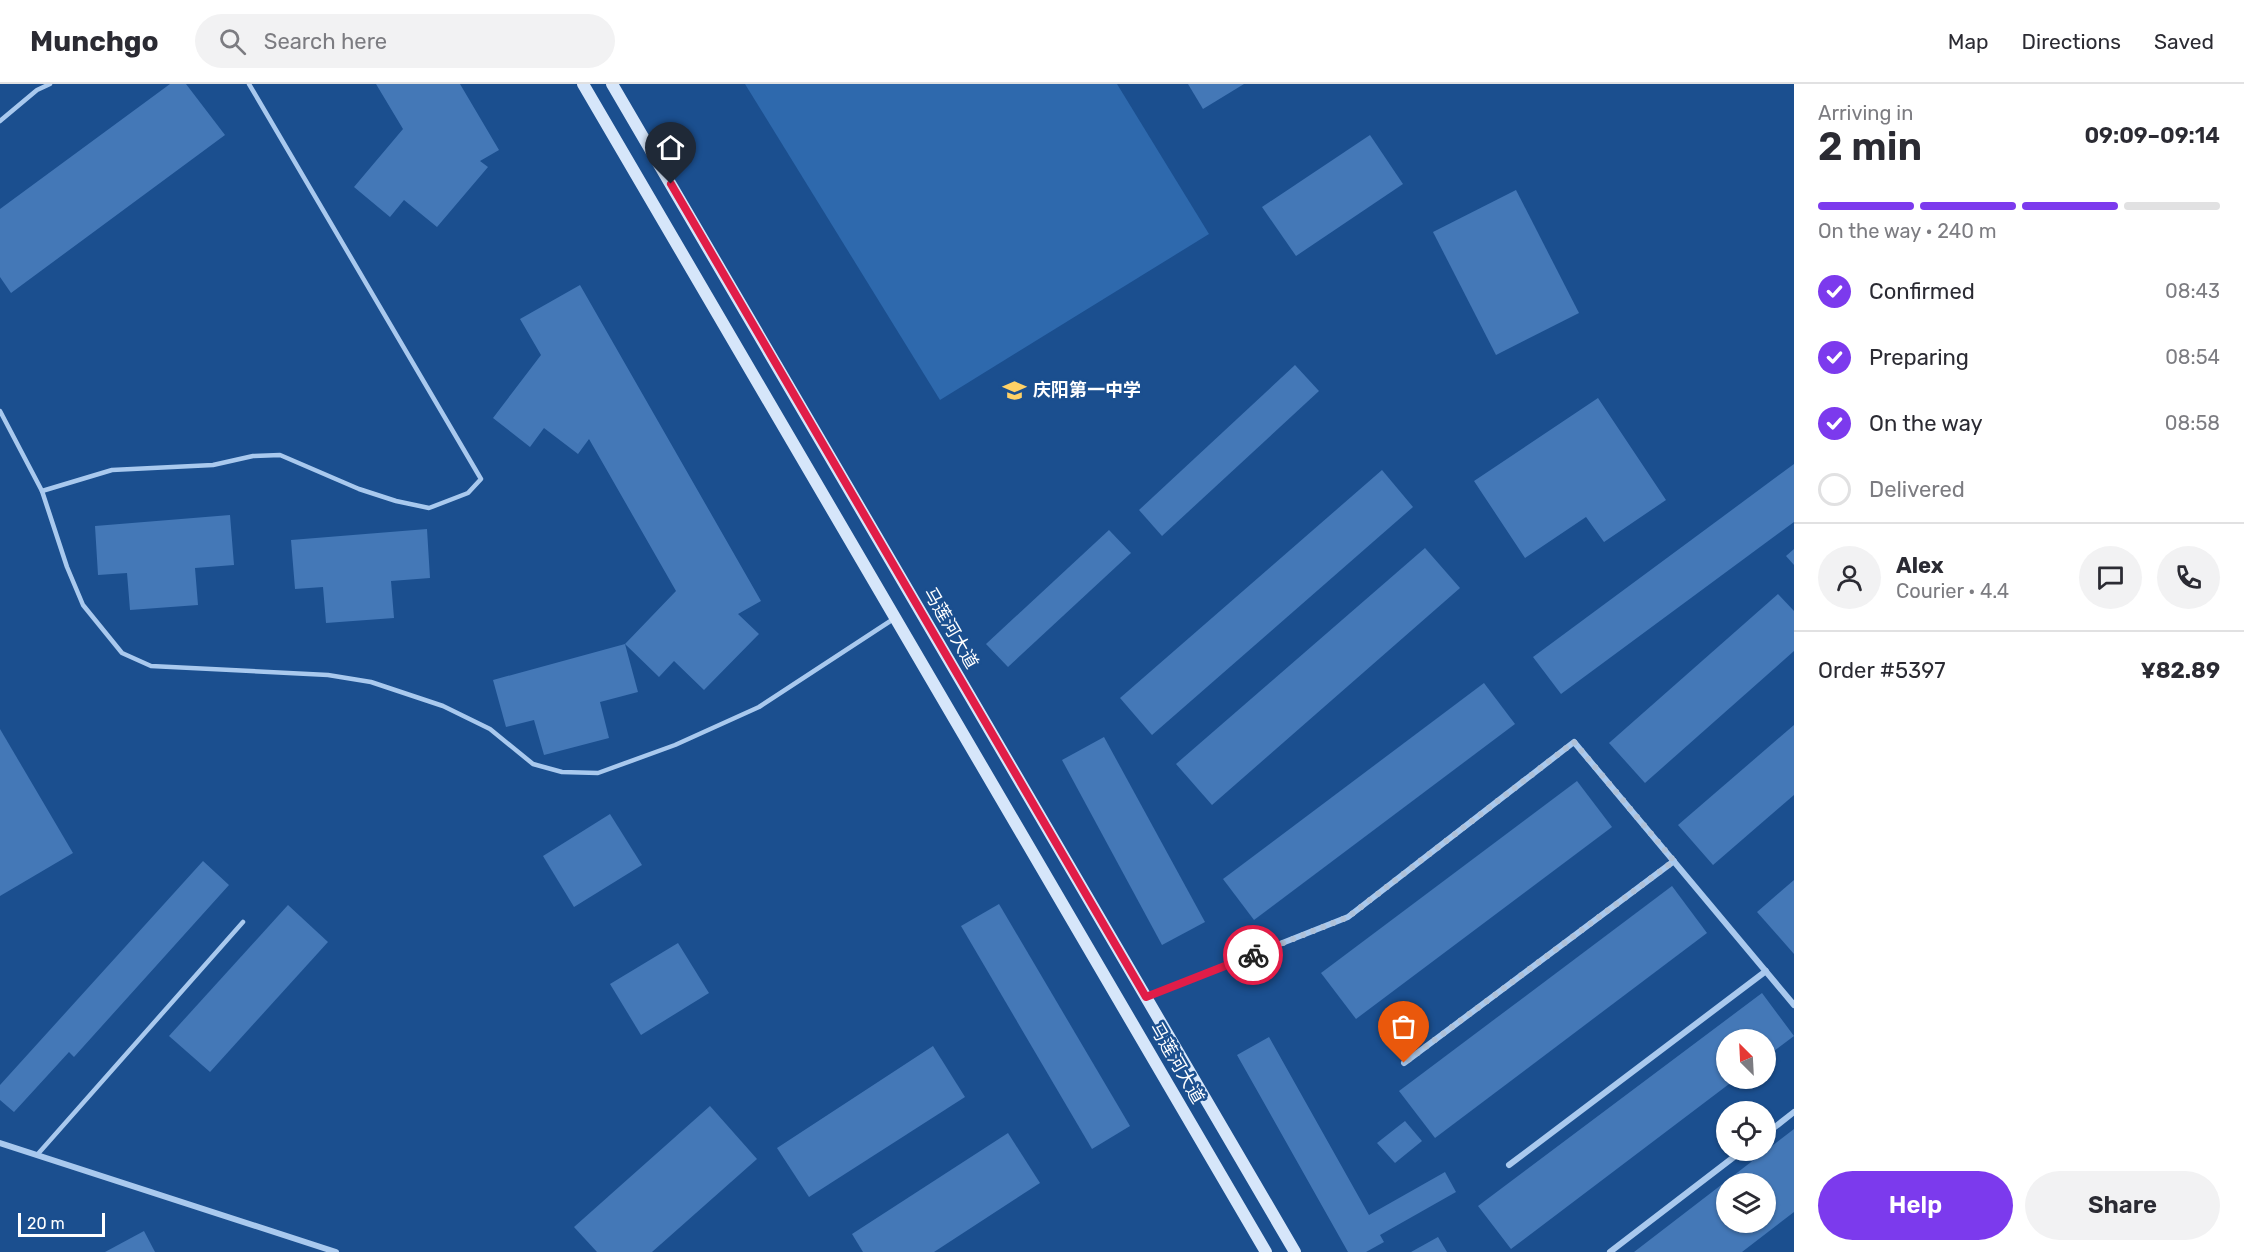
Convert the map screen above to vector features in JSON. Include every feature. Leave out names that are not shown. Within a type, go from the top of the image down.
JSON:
[{"type":"street","name":"马莲河大道","points":[[583,84],[1266,1252]]},
{"type":"street","name":"马莲河大道","points":[[612,84],[1295,1252]]},
{"type":"street","points":[[1146,997],[1348,917],[1574,742],[1794,1005]]},
{"type":"street","points":[[1404,1063],[1674,861]]},
{"type":"street","points":[[1509,1165],[1766,971]]},
{"type":"street","points":[[1776,1126],[1794,1112]]},
{"type":"street","points":[[0,1143],[336,1252]]},
{"type":"street","points":[[1610,1252],[1729,1161]]},
{"type":"lane","points":[[0,121],[37,90],[50,84]]},
{"type":"lane","points":[[42,491],[112,470],[213,465],[253,456],[280,454],[359,489],[396,501],[429,508],[468,493],[481,479],[249,84]]},
{"type":"lane","points":[[0,411],[42,491],[66,567],[83,605],[122,653],[151,666],[328,675],[371,682],[443,706],[490,729],[533,764],[562,772],[598,774],[675,745],[759,707],[895,618]]},
{"type":"lane","points":[[37,1155],[243,922]]},
{"type":"shaded area","points":[[745,84],[1117,84],[1209,234],[940,400]]},
{"type":"building","points":[[170,84],[186,84],[225,135],[11,293],[0,277],[0,209]]},
{"type":"building","points":[[376,84],[460,84],[499,150],[480,161],[488,167],[437,227],[404,200],[390,217],[354,187],[403,129]]},
{"type":"building","points":[[1188,84],[1244,84],[1203,109]]},
{"type":"building","points":[[1370,135],[1403,184],[1296,256],[1262,207]]},
{"type":"building","points":[[1516,190],[1579,313],[1496,355],[1433,232]]},
{"type":"building","points":[[580,285],[761,601],[738,614],[759,634],[704,690],[674,661],[659,677],[625,644],[676,591],[589,439],[578,454],[544,428],[530,447],[493,418],[541,355],[520,319]]},
{"type":"building","points":[[1295,365],[1319,391],[1162,536],[1139,510]]},
{"type":"building","points":[[1598,398],[1666,500],[1604,542],[1586,517],[1525,558],[1474,481]]},
{"type":"building","points":[[1794,464],[1794,522],[1561,694],[1533,657]]},
{"type":"building","points":[[1382,470],[1413,507],[1152,735],[1120,698]]},
{"type":"building","points":[[230,515],[234,565],[195,568],[198,605],[130,610],[127,573],[98,575],[95,526]]},
{"type":"building","points":[[427,529],[430,578],[391,581],[394,618],[326,623],[323,587],[295,589],[291,540]]},
{"type":"building","points":[[1109,530],[1131,553],[1008,667],[986,644]]},
{"type":"building","points":[[1425,548],[1460,588],[1212,805],[1176,764]]},
{"type":"building","points":[[1794,549],[1794,565],[1786,556]]},
{"type":"building","points":[[1778,594],[1794,611],[1794,651],[1645,783],[1609,743]]},
{"type":"building","points":[[625,644],[638,692],[600,702],[609,738],[544,755],[534,720],[506,727],[493,680]]},
{"type":"building","points":[[1484,683],[1515,724],[1254,920],[1223,879]]},
{"type":"building","points":[[1794,725],[1794,795],[1713,865],[1678,825]]},
{"type":"building","points":[[0,729],[73,853],[0,896]]},
{"type":"building","points":[[1104,737],[1205,922],[1162,945],[1062,760]]},
{"type":"building","points":[[1577,781],[1612,827],[1356,1019],[1321,973]]},
{"type":"building","points":[[610,814],[642,865],[574,907],[543,856]]},
{"type":"building","points":[[203,861],[229,885],[74,1057],[69,1052],[14,1112],[0,1100],[0,1085]]},
{"type":"building","points":[[1794,880],[1794,954],[1757,912]]},
{"type":"building","points":[[1672,886],[1707,933],[1435,1138],[1399,1091]]},
{"type":"building","points":[[999,904],[1130,1126],[1092,1149],[961,926]]},
{"type":"building","points":[[288,905],[328,942],[210,1072],[169,1036]]},
{"type":"building","points":[[678,943],[709,993],[641,1035],[610,984]]},
{"type":"building","points":[[1762,993],[1794,1036],[1776,1050],[1776,1029],[1716,1029],[1716,1089],[1722,1089],[1511,1249],[1478,1206]]},
{"type":"building","points":[[1269,1037],[1369,1215],[1445,1172],[1456,1192],[1380,1235],[1384,1242],[1366,1252],[1348,1252],[1237,1055]]},
{"type":"building","points":[[933,1046],[965,1097],[809,1197],[777,1148]]},
{"type":"building","points":[[710,1106],[757,1159],[652,1252],[597,1252],[574,1227]]},
{"type":"building","points":[[1405,1121],[1422,1141],[1395,1163],[1377,1143]]},
{"type":"building","points":[[1794,1129],[1794,1212],[1776,1226],[1776,1173],[1737,1173],[1752,1161],[1776,1161],[1776,1143]]},
{"type":"building","points":[[1008,1133],[1040,1183],[934,1252],[863,1252],[852,1234]]},
{"type":"building","points":[[1716,1189],[1716,1233],[1767,1233],[1742,1252],[1634,1252]]},
{"type":"building","points":[[144,1231],[155,1252],[105,1252]]},
{"type":"building","points":[[1438,1237],[1447,1252],[1411,1252]]},
{"type":"way so far","points":[[1253,955],[1348,917],[1574,742],[1674,861],[1404,1063]]},
{"type":"place","name":"庆阳第一中学","points":[[1015,390]]},
{"type":"route","points":[[671,184],[1146,997],[1253,955]]}]
